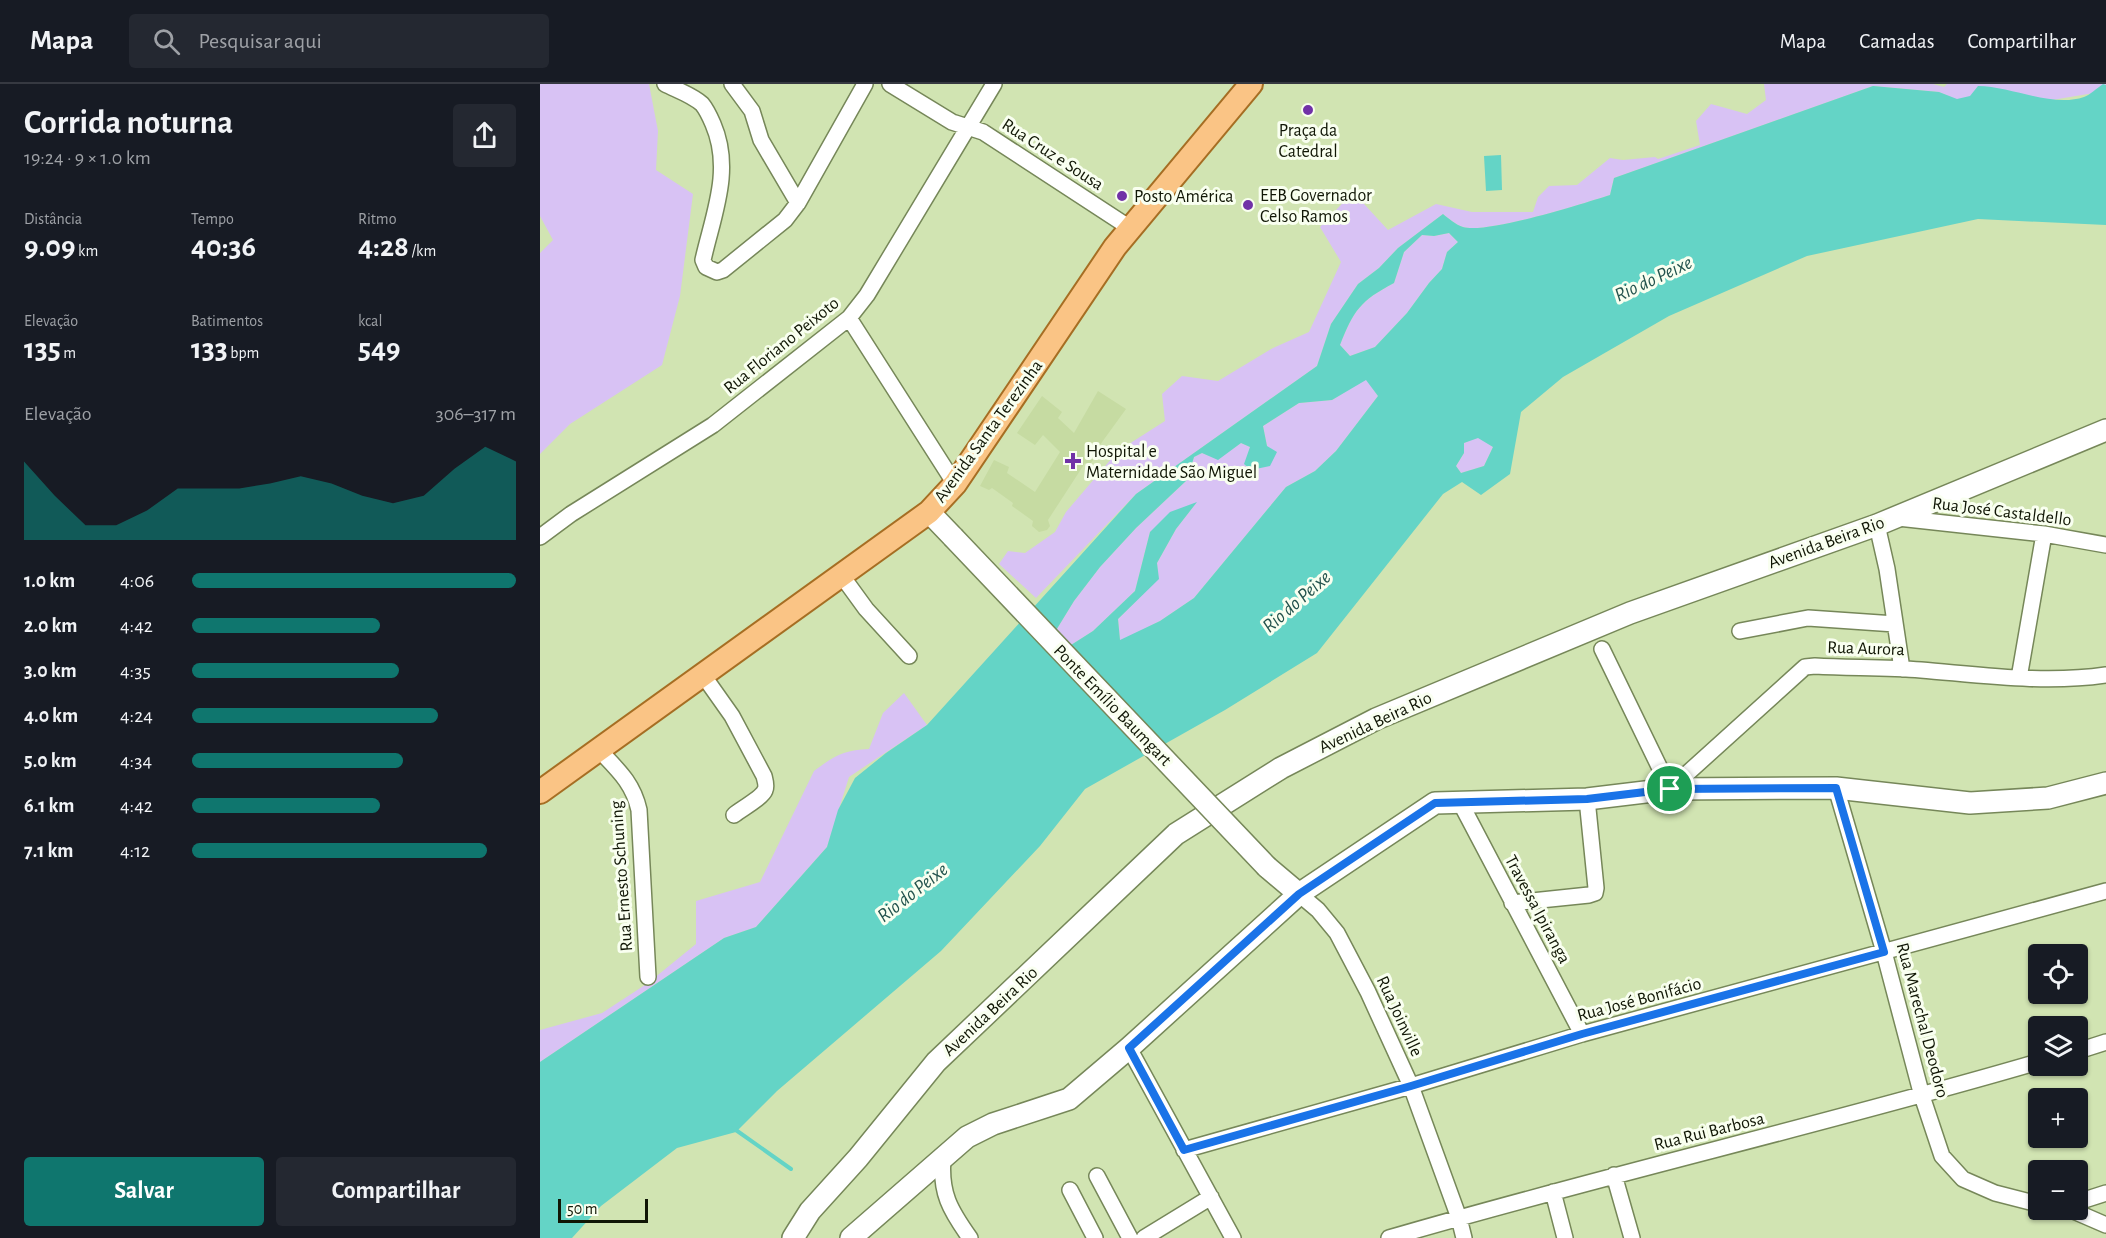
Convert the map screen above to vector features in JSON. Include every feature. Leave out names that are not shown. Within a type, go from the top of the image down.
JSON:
[{"type":"main road","name":"Avenida Santa Terezinha","points":[[540,792],[930,512],[955,484],[1130,228],[1241,87]]},
{"type":"street","points":[[665,84],[694,98],[702,105],[716,132],[721,154],[722,184],[703,260],[706,267],[717,272],[723,270],[785,220],[798,203],[865,84]]},
{"type":"street","points":[[732,84],[752,111],[761,140],[798,203]]},
{"type":"street","name":"Rua Cruz e Sousa","points":[[890,84],[952,122],[983,132],[1130,228]]},
{"type":"street","name":"Rua Floriano Peixoto","points":[[540,537],[571,514],[712,425],[849,318],[867,295],[994,84]]},
{"type":"street","points":[[849,318],[955,484]]},
{"type":"street","name":"Avenida Beira Rio","points":[[793,1238],[810,1211],[858,1158],[936,1062],[1176,834],[1281,768],[1376,719],[1630,613],[1885,521],[2106,430]]},
{"type":"street","name":"Ponte Emílio Baumgart","points":[[930,512],[1267,867],[1299,894]]},
{"type":"street","points":[[1885,521],[1895,624],[1902,669]]},
{"type":"street","name":"Rua José Castaldello","points":[[1885,521],[2044,534],[2106,545]]},
{"type":"street","points":[[2019,678],[2044,534]]},
{"type":"street","points":[[842,576],[866,609],[909,656]]},
{"type":"street","points":[[1740,631],[1808,618],[1895,624]]},
{"type":"street","points":[[1602,649],[1670,789]]},
{"type":"street","name":"Rua Aurora","points":[[1670,789],[1804,667],[1902,669],[2019,678],[2085,678],[2106,675]]},
{"type":"street","points":[[703,675],[732,716],[766,784],[765,790],[760,795],[734,815]]},
{"type":"street","name":"Rua Ernesto Schuning","points":[[599,750],[625,777],[635,794],[639,810],[648,977]]},
{"type":"street","points":[[851,1238],[967,1137],[993,1124],[1069,1099],[1129,1048],[1299,894],[1435,803],[1587,799],[1670,789],[1836,788],[1970,803],[2048,798],[2106,783]]},
{"type":"street","name":"Rua Marechal Deodoro","points":[[1836,788],[1884,952],[1922,1096],[1942,1156],[1964,1179],[1995,1193],[2028,1201]]},
{"type":"street","points":[[1512,903],[1595,893],[1587,799]]},
{"type":"street","name":"Travessa Ipiranga","points":[[1460,802],[1582,1034]]},
{"type":"street","name":"Rua José Bonifácio","points":[[1184,1150],[1411,1086],[1582,1034],[2106,891]]},
{"type":"street","name":"Rua Joinville","points":[[1299,894],[1318,910],[1337,933],[1368,992],[1411,1086],[1459,1218],[1464,1238]]},
{"type":"street","points":[[2088,1048],[2106,1042]]},
{"type":"street","points":[[1129,1048],[1233,1238]]},
{"type":"street","name":"Rua Rui Barbosa","points":[[1389,1238],[1614,1175],[1922,1096],[2028,1065]]},
{"type":"street","points":[[943,1158],[941,1178],[951,1211],[970,1238]]},
{"type":"street","points":[[1614,1175],[1632,1238]]},
{"type":"street","points":[[1097,1176],[1130,1238]]},
{"type":"street","points":[[1070,1190],[1095,1238]]},
{"type":"street","points":[[1553,1192],[1565,1238]]},
{"type":"street","points":[[2088,1199],[2106,1193]]},
{"type":"street","points":[[1144,1238],[1211,1197]]},
{"type":"street","points":[[2088,1217],[2106,1225]]},
{"type":"shaded area","points":[[540,84],[649,84],[658,131],[656,170],[693,194],[680,296],[662,365],[570,424],[540,454],[540,253],[553,240],[540,216]]},
{"type":"shaded area","points":[[1764,84],[1933,84],[1944,87],[1947,84],[2106,84],[2106,91],[2052,100],[1957,100],[1939,92],[1873,86],[1614,178],[1610,195],[1579,205],[1513,222],[1475,228],[1460,226],[1443,214],[1398,248],[1379,268],[1358,284],[1331,324],[1317,366],[1136,494],[1036,598],[999,564],[1008,551],[1025,553],[1055,532],[1066,512],[1118,451],[1165,421],[1162,394],[1182,376],[1218,381],[1273,348],[1309,332],[1341,262],[1320,227],[1353,192],[1388,230],[1436,204],[1472,212],[1533,212],[1538,197],[1549,186],[1577,185],[1610,158],[1623,160],[1655,157],[1658,159],[1700,145],[1696,121],[1711,104],[1747,114],[1766,100]]},
{"type":"shaded area","points":[[1449,233],[1458,242],[1447,252],[1442,269],[1407,313],[1375,347],[1350,356],[1340,345],[1354,315],[1373,295],[1394,283],[1404,252],[1422,235],[1434,236]]},
{"type":"shaded area","points":[[1366,379],[1378,396],[1336,451],[1315,471],[1286,487],[1194,598],[1160,621],[1120,641],[1118,619],[1158,579],[1157,563],[1176,529],[1196,503],[1150,532],[1135,591],[1093,631],[1071,645],[1055,632],[1074,601],[1100,567],[1136,528],[1187,480],[1194,457],[1202,453],[1218,459],[1241,443],[1250,447],[1245,465],[1251,470],[1267,446],[1263,426],[1299,403],[1332,400]]},
{"type":"shaded area","name":"Hospital e Maternidade São Miguel","points":[[1098,391],[1126,409],[1097,449],[1090,455],[1094,459],[1090,464],[1085,463],[1048,520],[1050,526],[1047,530],[1039,532],[1032,526],[1033,521],[1012,506],[1013,503],[992,488],[989,490],[980,486],[994,460],[1009,467],[1007,473],[1035,492],[1060,452],[1043,435],[1035,445],[1017,433],[1042,396],[1062,412],[1058,418],[1074,433]]},
{"type":"shaded area","points":[[1478,437],[1493,447],[1484,466],[1461,473],[1456,466],[1464,453],[1464,443]]},
{"type":"shaded area","points":[[904,693],[927,725],[849,777],[827,847],[756,927],[724,938],[540,1062],[540,1030],[602,1013],[648,983],[696,944],[696,901],[760,882],[814,771],[840,755],[869,749],[883,713]]},
{"type":"water","name":"Rio do Peixe","points":[[2103,84],[2106,85],[2106,225],[1978,219],[1807,256],[1669,316],[1563,377],[1521,412],[1510,474],[1481,495],[1462,482],[1443,494],[1317,653],[1225,710],[1085,789],[1040,846],[941,951],[777,1091],[736,1132],[677,1148],[601,1206],[572,1238],[540,1238],[540,1062],[724,938],[756,927],[827,847],[838,810],[855,778],[927,725],[1136,494],[1317,366],[1331,324],[1358,284],[1379,268],[1398,248],[1443,214],[1460,226],[1475,228],[1513,222],[1579,205],[1610,195],[1614,178],[1873,86],[1939,92],[1957,99],[1970,96],[1978,86],[2045,98],[2072,100],[2084,97]],"holes":[[[1449,233],[1458,242],[1447,252],[1442,269],[1407,313],[1375,347],[1350,356],[1340,345],[1354,315],[1373,295],[1394,283],[1404,252],[1422,235],[1434,236]],[[1366,380],[1378,396],[1336,451],[1315,471],[1286,487],[1194,598],[1160,621],[1120,640],[1118,619],[1159,579],[1157,563],[1176,529],[1197,502],[1170,512],[1150,532],[1135,591],[1093,631],[1071,645],[1055,632],[1074,601],[1100,567],[1136,528],[1187,480],[1194,457],[1202,453],[1218,460],[1241,443],[1250,447],[1244,464],[1251,470],[1270,466],[1277,452],[1267,446],[1263,426],[1299,403],[1332,400]],[[1478,438],[1493,447],[1484,466],[1461,473],[1456,466],[1464,453],[1464,443]]]},
{"type":"water","points":[[1501,155],[1502,190],[1486,191],[1484,156]]},
{"type":"waterway","points":[[733,1128],[791,1169]]},
{"type":"place","name":"Praça da Catedral","points":[[1308,110]]},
{"type":"place","name":"Posto América","points":[[1122,196]]},
{"type":"place","name":"EEB Governador Celso Ramos","points":[[1248,205]]},
{"type":"place","name":"Hospital e Maternidade São Miguel","points":[[1073,461]]},
{"type":"route","points":[[1836,788],[1884,952],[1582,1034],[1411,1086],[1184,1150],[1129,1048],[1299,894],[1435,803],[1587,799],[1670,789],[1836,788]]}]
